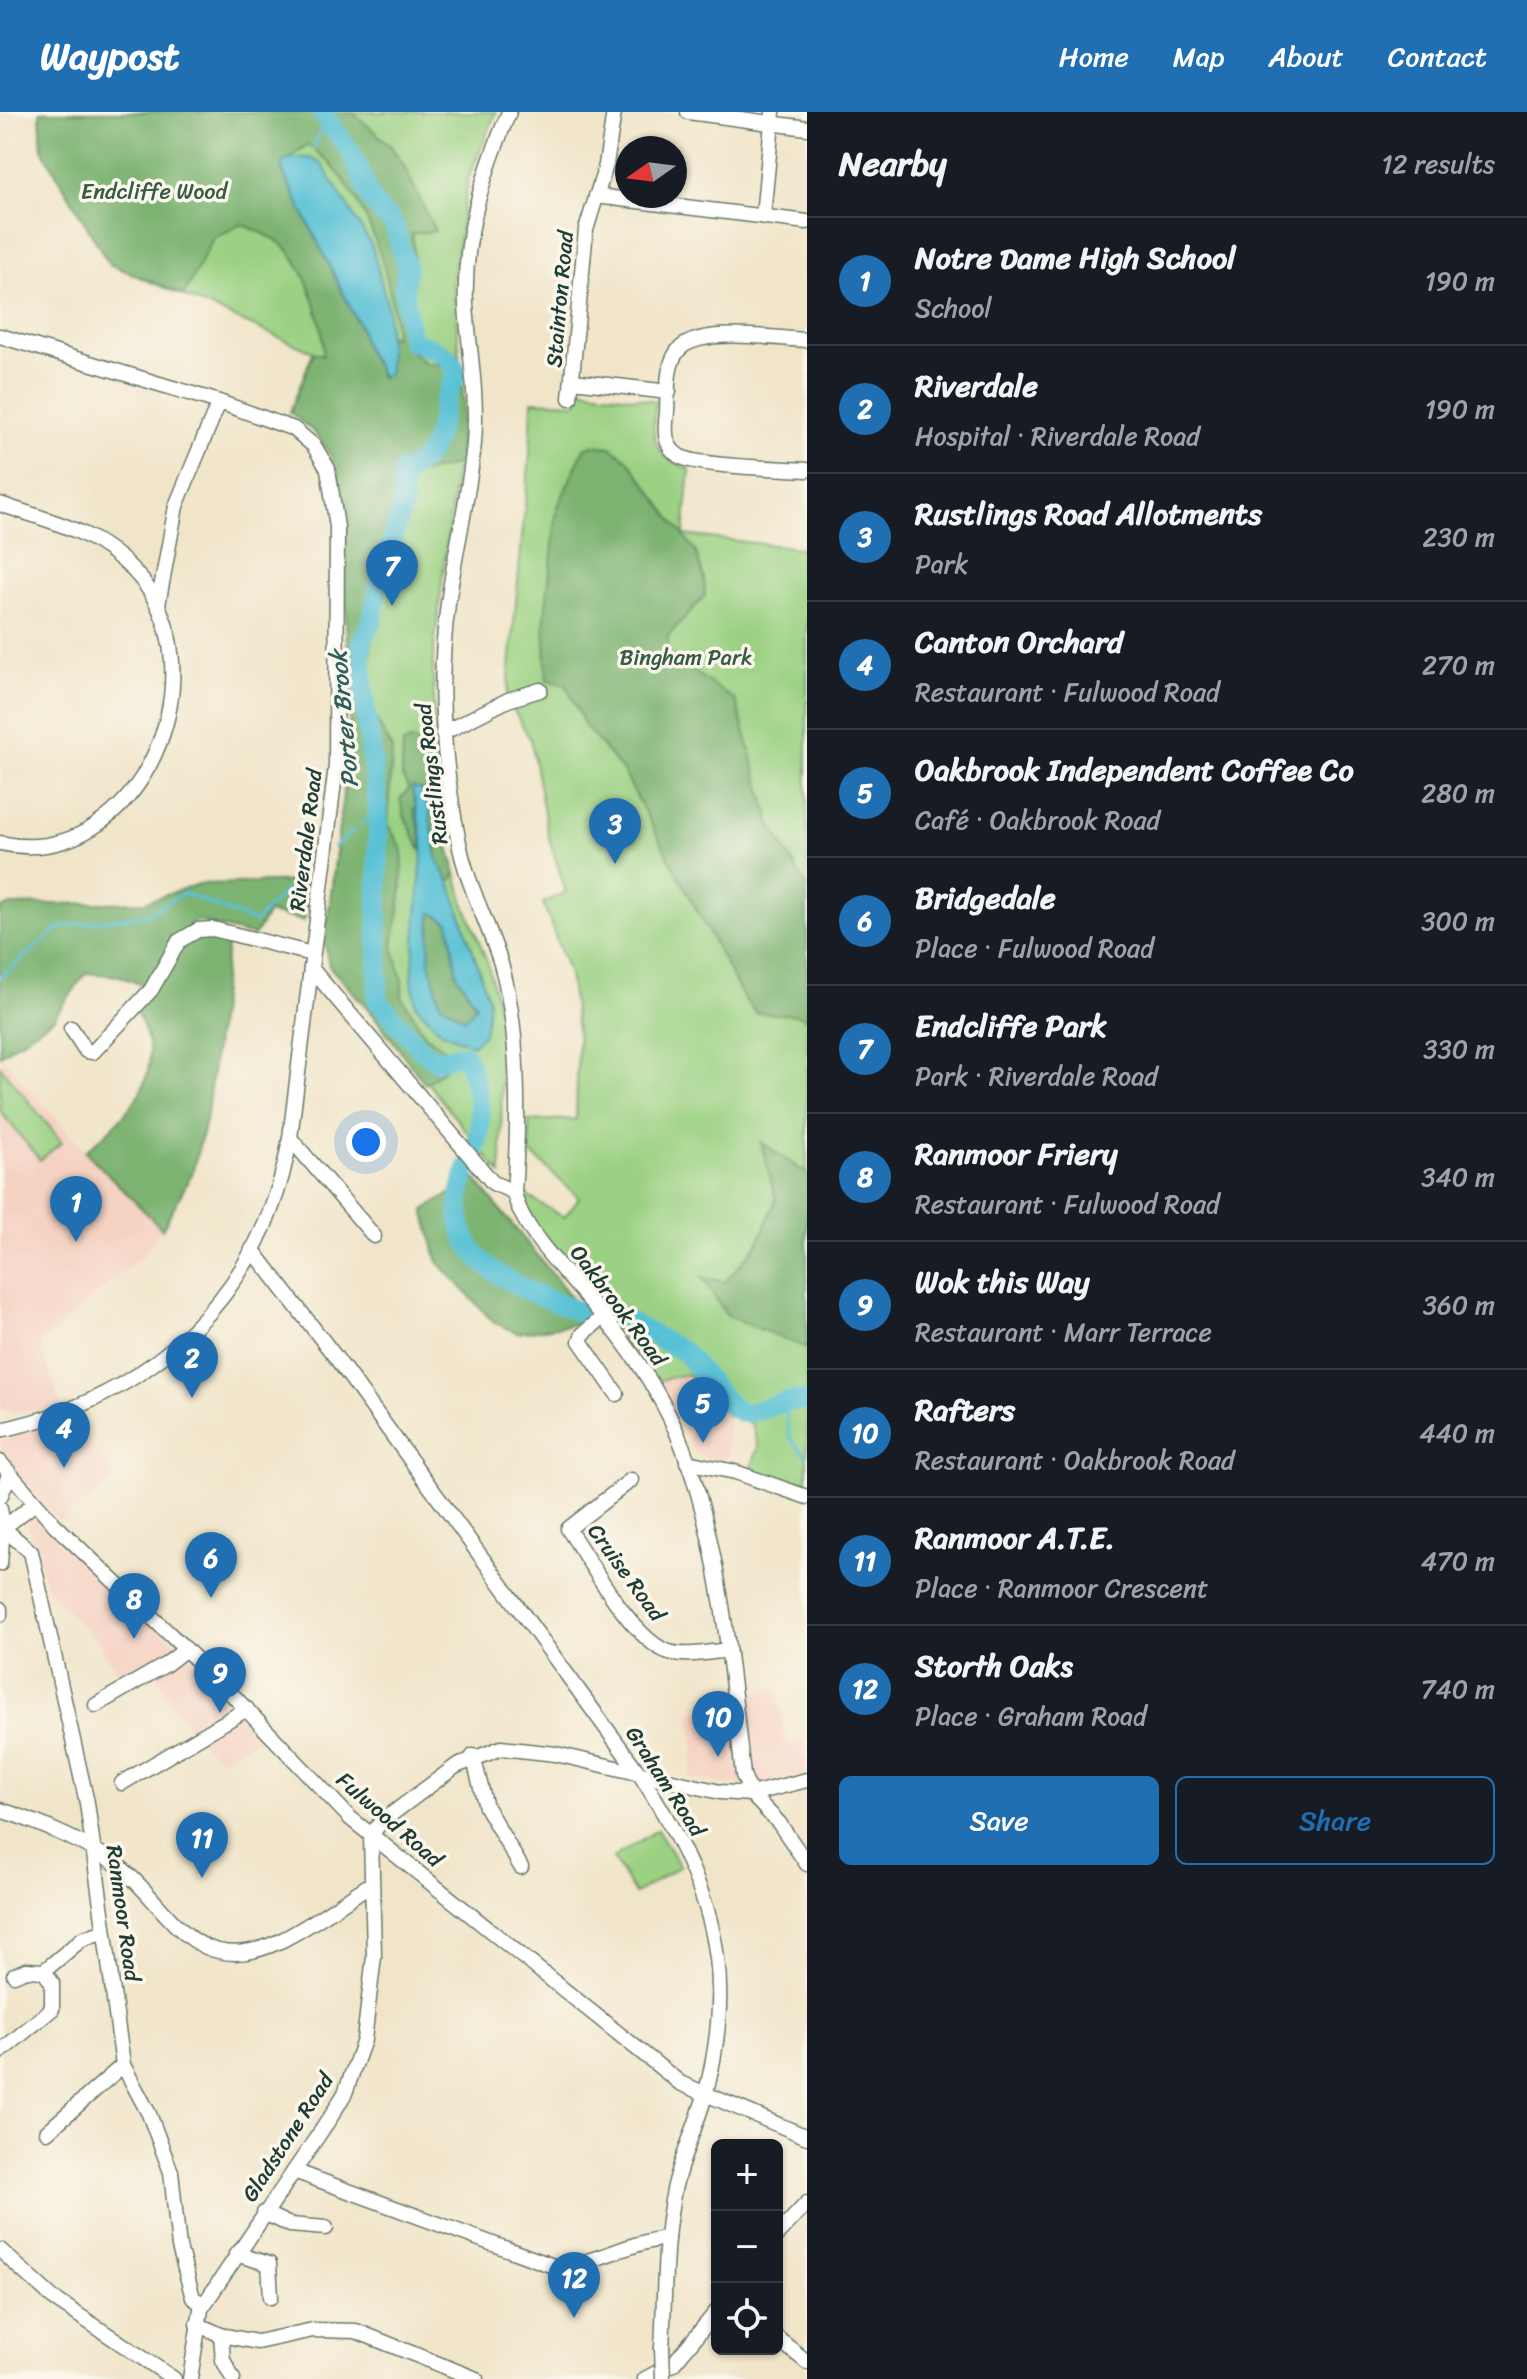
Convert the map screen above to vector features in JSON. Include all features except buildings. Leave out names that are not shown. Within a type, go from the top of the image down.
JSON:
[{"type":"street","name":"Rustlings Road","points":[[509,112],[478,189],[471,221],[466,305],[475,377],[474,444],[447,608],[443,733],[458,840],[477,906],[500,963],[512,1014],[514,1192]]},
{"type":"street","name":"Stainton Road","points":[[570,398],[586,230],[606,165],[614,112]]},
{"type":"street","points":[[688,112],[772,118],[807,128]]},
{"type":"street","points":[[763,216],[772,118]]},
{"type":"street","points":[[596,196],[807,222]]},
{"type":"street","name":"Riverdale Road","points":[[0,336],[219,402],[302,434],[314,446],[333,485],[338,580],[336,766],[283,1179],[252,1249],[194,1331],[146,1371],[80,1407],[47,1419],[0,1430]]},
{"type":"street","points":[[807,340],[696,337],[676,353],[665,433],[673,451],[681,457],[807,470]]},
{"type":"street","points":[[573,381],[669,392]]},
{"type":"street","points":[[158,605],[176,506],[219,402]]},
{"type":"street","points":[[0,504],[77,528],[135,572],[165,619],[171,667],[169,722],[153,762],[126,799],[104,821],[78,834],[17,847],[0,843]]},
{"type":"street","points":[[443,733],[508,700],[540,690]]},
{"type":"street","points":[[71,1028],[86,1051],[93,1052],[151,990],[179,941],[198,930],[213,929],[312,961]]},
{"type":"street","name":"Oakbrook Road","points":[[312,961],[493,1183],[514,1192],[521,1215],[604,1316],[664,1405],[687,1462],[717,1581],[743,1775],[751,1794]]},
{"type":"street","points":[[290,1138],[374,1236]]},
{"type":"street","name":"Graham Road","points":[[252,1249],[334,1355],[641,1776],[674,1828],[704,1892],[719,1976],[720,2006],[713,2063],[705,2096],[674,2187],[667,2238],[663,2379]]},
{"type":"street","points":[[604,1316],[583,1334],[580,1341],[617,1394]]},
{"type":"street","points":[[687,1462],[735,1472],[807,1497]]},
{"type":"street","points":[[0,1497],[5,1468]]},
{"type":"street","name":"Fulwood Road","points":[[5,1468],[34,1504],[247,1709],[332,1802],[371,1835],[660,2069],[705,2096],[807,2137]]},
{"type":"street","name":"Cruise Road","points":[[631,1480],[568,1529],[653,1643],[685,1655],[728,1650]]},
{"type":"street","points":[[3,1528],[34,1504]]},
{"type":"street","points":[[0,1508],[3,1528],[0,1564]]},
{"type":"street","name":"Ranmoor Road","points":[[3,1528],[31,1552],[58,1662],[94,1851],[123,2065],[149,2114],[168,2162],[185,2270],[193,2298],[203,2304]]},
{"type":"street","points":[[96,1705],[165,1665],[186,1649]]},
{"type":"street","points":[[122,1783],[247,1709]]},
{"type":"street","points":[[371,1835],[381,1822],[473,1756],[501,1748],[520,1748],[641,1776],[751,1794],[807,1780]]},
{"type":"street","points":[[473,1756],[486,1807],[521,1867]]},
{"type":"street","points":[[751,1794],[779,1823],[807,1864]]},
{"type":"street","points":[[0,1810],[94,1851],[118,1865],[183,1934],[229,1951],[277,1943],[371,1884]]},
{"type":"street","name":"Gladstone Road","points":[[190,2379],[197,2324],[203,2304],[345,2093],[364,2040],[373,1969],[371,1835]]},
{"type":"street","points":[[14,1975],[26,1970],[44,1971],[82,1939],[104,1931]]},
{"type":"street","points":[[0,2052],[52,2009],[52,1983],[44,1971]]},
{"type":"street","points":[[47,2132],[123,2065]]},
{"type":"street","points":[[294,2171],[556,2267],[577,2265],[648,2240],[667,2238]]},
{"type":"street","points":[[783,2229],[807,2203]]},
{"type":"street","points":[[264,2213],[290,2225],[326,2228]]},
{"type":"street","points":[[0,2250],[53,2298],[174,2379]]},
{"type":"street","points":[[236,2254],[269,2264],[271,2297]]},
{"type":"street","points":[[645,2379],[660,2374],[687,2350],[711,2319]]},
{"type":"street","points":[[197,2324],[221,2335],[257,2342],[313,2330],[356,2331],[476,2379]]},
{"type":"street","points":[[221,2335],[223,2360],[233,2379]]},
{"type":"street","points":[[783,2343],[807,2362]]},
{"type":"shaded area","points":[[0,1055],[85,1151],[162,1229],[142,1256],[40,1343],[61,1406],[18,1412],[0,1410]]},
{"type":"shaded area","points":[[687,1374],[728,1416],[728,1459],[707,1459],[694,1451],[656,1381]]},
{"type":"shaded area","points":[[68,1415],[117,1478],[59,1522],[0,1451],[0,1441]]},
{"type":"shaded area","points":[[34,1514],[86,1565],[179,1646],[260,1738],[219,1760],[195,1736],[163,1689],[157,1674],[126,1689],[100,1644],[49,1592],[26,1521]]},
{"type":"shaded area","points":[[778,1689],[786,1743],[807,1742],[807,1776],[755,1786],[690,1779],[694,1748],[690,1712],[737,1705],[736,1695]]},
{"type":"green space","name":"Endcliffe Wood","points":[[40,112],[496,112],[468,179],[453,282],[464,404],[433,656],[434,735],[444,828],[463,900],[488,964],[502,1026],[501,1174],[338,973],[325,944],[350,736],[343,518],[331,456],[315,433],[290,412],[313,352],[109,264],[42,149]]},
{"type":"green space","name":"Endcliffe Wood","points":[[40,112],[352,112],[390,145],[402,162],[435,231],[412,234],[413,275],[406,346],[425,363],[461,367],[464,404],[458,464],[408,477],[409,511],[371,639],[374,715],[392,749],[388,825],[403,850],[401,897],[393,945],[402,980],[402,997],[425,1035],[448,1051],[448,1066],[425,1084],[372,1013],[329,966],[325,944],[350,736],[343,518],[331,456],[315,433],[290,412],[314,352],[323,355],[318,315],[308,285],[287,249],[242,224],[213,238],[184,295],[109,264],[42,149]],"holes":[[[307,145],[327,160],[359,204],[389,286],[395,337],[389,335],[389,373],[381,378],[361,330],[282,170],[282,163]]]},
{"type":"green space","name":"Bingham Park","points":[[579,389],[656,401],[654,435],[661,452],[690,469],[684,535],[807,549],[807,1491],[750,1474],[758,1446],[752,1424],[728,1416],[687,1374],[656,1381],[522,1213],[517,1190],[564,1217],[579,1198],[530,1152],[529,1121],[576,1119],[578,1038],[569,974],[543,903],[566,892],[548,835],[531,741],[507,698],[530,454],[532,401],[577,403]]},
{"type":"green space","points":[[592,445],[611,447],[628,460],[696,552],[704,578],[705,596],[668,636],[668,653],[736,701],[771,825],[807,887],[807,1020],[799,1015],[756,1013],[744,999],[623,771],[585,726],[566,685],[547,680],[544,625],[557,509],[584,448]]},
{"type":"green space","points":[[413,740],[436,757],[444,828],[456,873],[450,882],[438,862],[429,811],[414,809],[422,840],[421,850],[404,816],[400,799],[409,789],[402,777],[403,744]]},
{"type":"green space","points":[[312,881],[304,921],[268,913],[254,936],[196,921],[168,943],[176,950],[194,937],[228,939],[207,1114],[192,1174],[162,1229],[85,1151],[120,1119],[144,1085],[149,1066],[149,1047],[143,1025],[130,1003],[144,986],[120,976],[86,973],[53,1019],[0,1055],[0,909],[11,905],[145,902],[199,884]]},
{"type":"green space","points":[[431,912],[449,922],[457,975],[476,1006],[465,1019],[440,1003],[429,961]]},
{"type":"green space","points":[[0,1066],[62,1142],[40,1160],[0,1111]]},
{"type":"green space","points":[[761,1142],[807,1174],[807,1348],[727,1316],[702,1277],[725,1282],[757,1245],[776,1200]]},
{"type":"green space","points":[[463,1164],[589,1319],[518,1333],[494,1323],[438,1262],[424,1210],[456,1190]]},
{"type":"green space","points":[[657,1830],[680,1866],[635,1894],[613,1858]]},
{"type":"water","points":[[291,158],[310,158],[321,163],[372,246],[388,309],[389,373],[382,378],[282,170],[282,163]]},
{"type":"water","points":[[412,787],[421,790],[429,811],[438,862],[450,882],[489,1000],[484,1034],[472,1045],[440,1031],[416,1005],[412,979],[423,843]],"holes":[[[431,912],[449,922],[457,975],[476,1005],[465,1019],[440,1003],[429,961]]]},
{"type":"waterway","name":"Porter Brook","points":[[321,112],[351,152],[372,201],[394,225],[407,269],[404,291],[411,341],[445,356],[457,375],[444,404],[434,444],[417,465],[402,474],[403,506],[381,573],[372,621],[361,641],[363,689],[378,809],[378,1001],[421,1049],[437,1061],[456,1055],[465,1056],[479,1102],[480,1126],[475,1149]]},
{"type":"waterway","points":[[313,148],[326,119]]},
{"type":"waterway","points":[[399,460],[402,474]]},
{"type":"waterway","name":"Porter Brook","points":[[376,791],[381,792]]},
{"type":"waterway","points":[[361,824],[378,809]]},
{"type":"waterway","points":[[334,847],[353,831]]},
{"type":"waterway","points":[[0,977],[60,927],[148,914],[184,893],[255,922],[293,883]]},
{"type":"waterway","points":[[465,1056],[466,1041]]},
{"type":"waterway","name":"Porter Brook","points":[[468,1167],[460,1199],[461,1226],[471,1248],[487,1266],[508,1280],[583,1313]]},
{"type":"waterway","name":"Porter Brook","points":[[626,1320],[685,1353],[729,1405],[742,1413],[788,1401],[807,1401]]},
{"type":"waterway","points":[[783,1398],[790,1438],[806,1456]]},
{"type":"place","name":"Endcliffe Park","points":[[392,606]]},
{"type":"place","name":"Rustlings Road Allotments","points":[[615,864]]},
{"type":"place","name":"Notre Dame High School","points":[[76,1242]]},
{"type":"place","name":"Riverdale","points":[[192,1398]]},
{"type":"place","name":"Oakbrook Independent Coffee Co","points":[[703,1443]]},
{"type":"place","name":"Canton Orchard","points":[[64,1468]]},
{"type":"place","name":"Bridgedale","points":[[211,1598]]},
{"type":"place","name":"Ranmoor Friery","points":[[134,1639]]},
{"type":"place","name":"Wok this Way","points":[[220,1713]]},
{"type":"place","name":"Rafters","points":[[718,1757]]},
{"type":"place","name":"Ranmoor A.T.E.","points":[[202,1878]]},
{"type":"place","name":"Storth Oaks","points":[[574,2318]]}]
